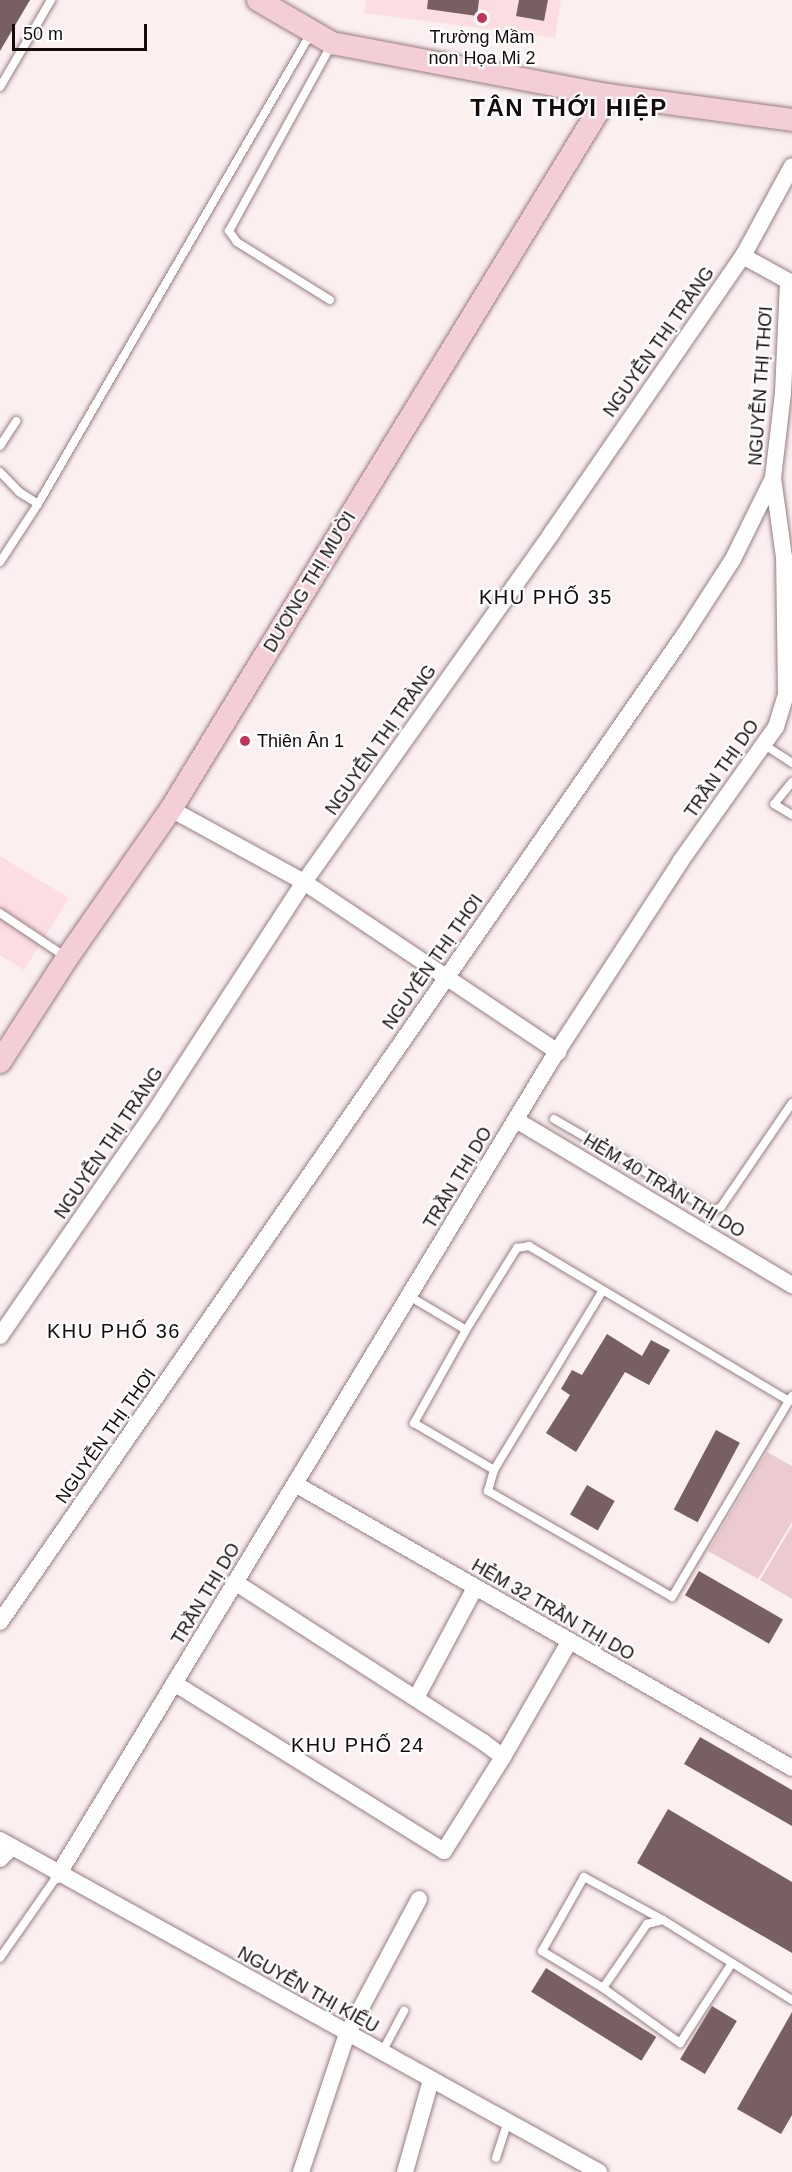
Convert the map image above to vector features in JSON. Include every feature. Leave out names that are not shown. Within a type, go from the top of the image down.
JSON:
[{"type":"street","points":[[258,0],[311,33],[332,43],[608,95],[792,120]]},
{"type":"street","name":"DƯƠNG THỊ MƯỜI","points":[[0,1062],[67,958],[171,809],[608,95]]},
{"type":"street","name":"NGUYỄN THỊ TRÀNG","points":[[0,1336],[152,1116],[304,882],[551,534],[743,256],[792,166]]},
{"type":"street","points":[[743,256],[790,283]]},
{"type":"street","name":"NGUYỄN THỊ THƠI","points":[[0,1622],[684,635],[733,559],[773,478],[783,393],[790,283]]},
{"type":"street","name":"TRẦN THỊ DO","points":[[58,1875],[558,1052],[680,862],[776,727],[789,694],[784,558],[773,478]]},
{"type":"street","points":[[171,809],[304,882],[448,976],[558,1052]]},
{"type":"street","name":"HẺM 40 TRẦN THỊ DO","points":[[516,1120],[792,1285]]},
{"type":"street","name":"HẺM 32 TRẦN THỊ DO","points":[[295,1484],[792,1768]]},
{"type":"street","points":[[236,1582],[503,1757]]},
{"type":"street","points":[[416,1698],[475,1588]]},
{"type":"street","points":[[174,1683],[444,1851],[503,1757],[569,1642]]},
{"type":"street","name":"NGUYỄN THỊ KIỂU","points":[[4,1849],[58,1875],[594,2171]]},
{"type":"street","points":[[301,2172],[347,2034],[419,1899]]},
{"type":"street","points":[[405,2172],[431,2080]]},
{"type":"lane","points":[[0,87],[51,0]]},
{"type":"lane","points":[[0,562],[38,504],[311,33]]},
{"type":"lane","points":[[330,300],[237,242],[229,231],[332,43]]},
{"type":"lane","points":[[0,446],[16,421]]},
{"type":"lane","points":[[0,472],[19,492],[38,504]]},
{"type":"lane","points":[[763,744],[792,763]]},
{"type":"lane","points":[[792,782],[774,804],[792,815]]},
{"type":"lane","points":[[0,914],[67,958]]},
{"type":"lane","points":[[554,1119],[712,1211],[720,1207],[792,1103]]},
{"type":"lane","points":[[494,1470],[414,1423],[466,1330],[517,1248],[529,1246],[790,1399],[672,1597],[488,1491],[494,1470],[603,1290]]},
{"type":"lane","points":[[409,1296],[466,1330]]},
{"type":"lane","points":[[0,1958],[58,1875]]},
{"type":"lane","points":[[732,1963],[680,2043],[603,1988],[542,1950],[584,1877],[663,1920],[792,2000]]},
{"type":"lane","points":[[603,1988],[647,1924],[663,1920]]},
{"type":"lane","points":[[382,2052],[404,2011]]},
{"type":"lane","points":[[496,2158],[508,2122]]},
{"type":"shaded area","name":"Trường Mầm non Họa Mi 2","points":[[366,0],[561,0],[555,38],[364,13]]},
{"type":"shaded area","points":[[0,856],[69,898],[24,970],[0,955]]},
{"type":"shaded area","points":[[767,1452],[792,1466],[792,1522],[758,1579],[708,1551]]},
{"type":"shaded area","points":[[792,1526],[792,1599],[760,1580]]},
{"type":"building","points":[[0,0],[30,0],[0,51]]},
{"type":"building","points":[[428,0],[479,0],[477,16],[427,9]]},
{"type":"building","points":[[519,0],[548,0],[544,21],[516,16]]},
{"type":"building","points":[[607,1334],[642,1356],[651,1340],[670,1350],[649,1385],[625,1372],[576,1452],[546,1433],[570,1395],[561,1389],[572,1370],[582,1375]]},
{"type":"building","points":[[716,1430],[740,1443],[698,1522],[674,1509]]},
{"type":"building","points":[[587,1485],[615,1501],[598,1530],[570,1514]]},
{"type":"building","points":[[699,1571],[783,1620],[769,1644],[685,1595]]},
{"type":"building","points":[[700,1737],[792,1790],[792,1826],[684,1764]]},
{"type":"building","points":[[668,1809],[792,1882],[792,1953],[637,1863]]},
{"type":"building","points":[[546,1968],[656,2037],[641,2061],[531,1992]]},
{"type":"building","points":[[712,2006],[737,2021],[705,2074],[680,2059]]},
{"type":"building","points":[[792,2012],[792,2115],[781,2134],[737,2109]]},
{"type":"place","name":"Trường Mầm non Họa Mi 2","points":[[482,18]]},
{"type":"place","name":"Thiên Ân 1","points":[[245,741]]},
{"type":"district","name":"TÂN THỚI HIỆP","points":[[569,108]]},
{"type":"district","name":"KHU PHỐ 35","points":[[546,597]]},
{"type":"district","name":"KHU PHỐ 36","points":[[114,1331]]},
{"type":"district","name":"KHU PHỐ 24","points":[[358,1745]]}]
